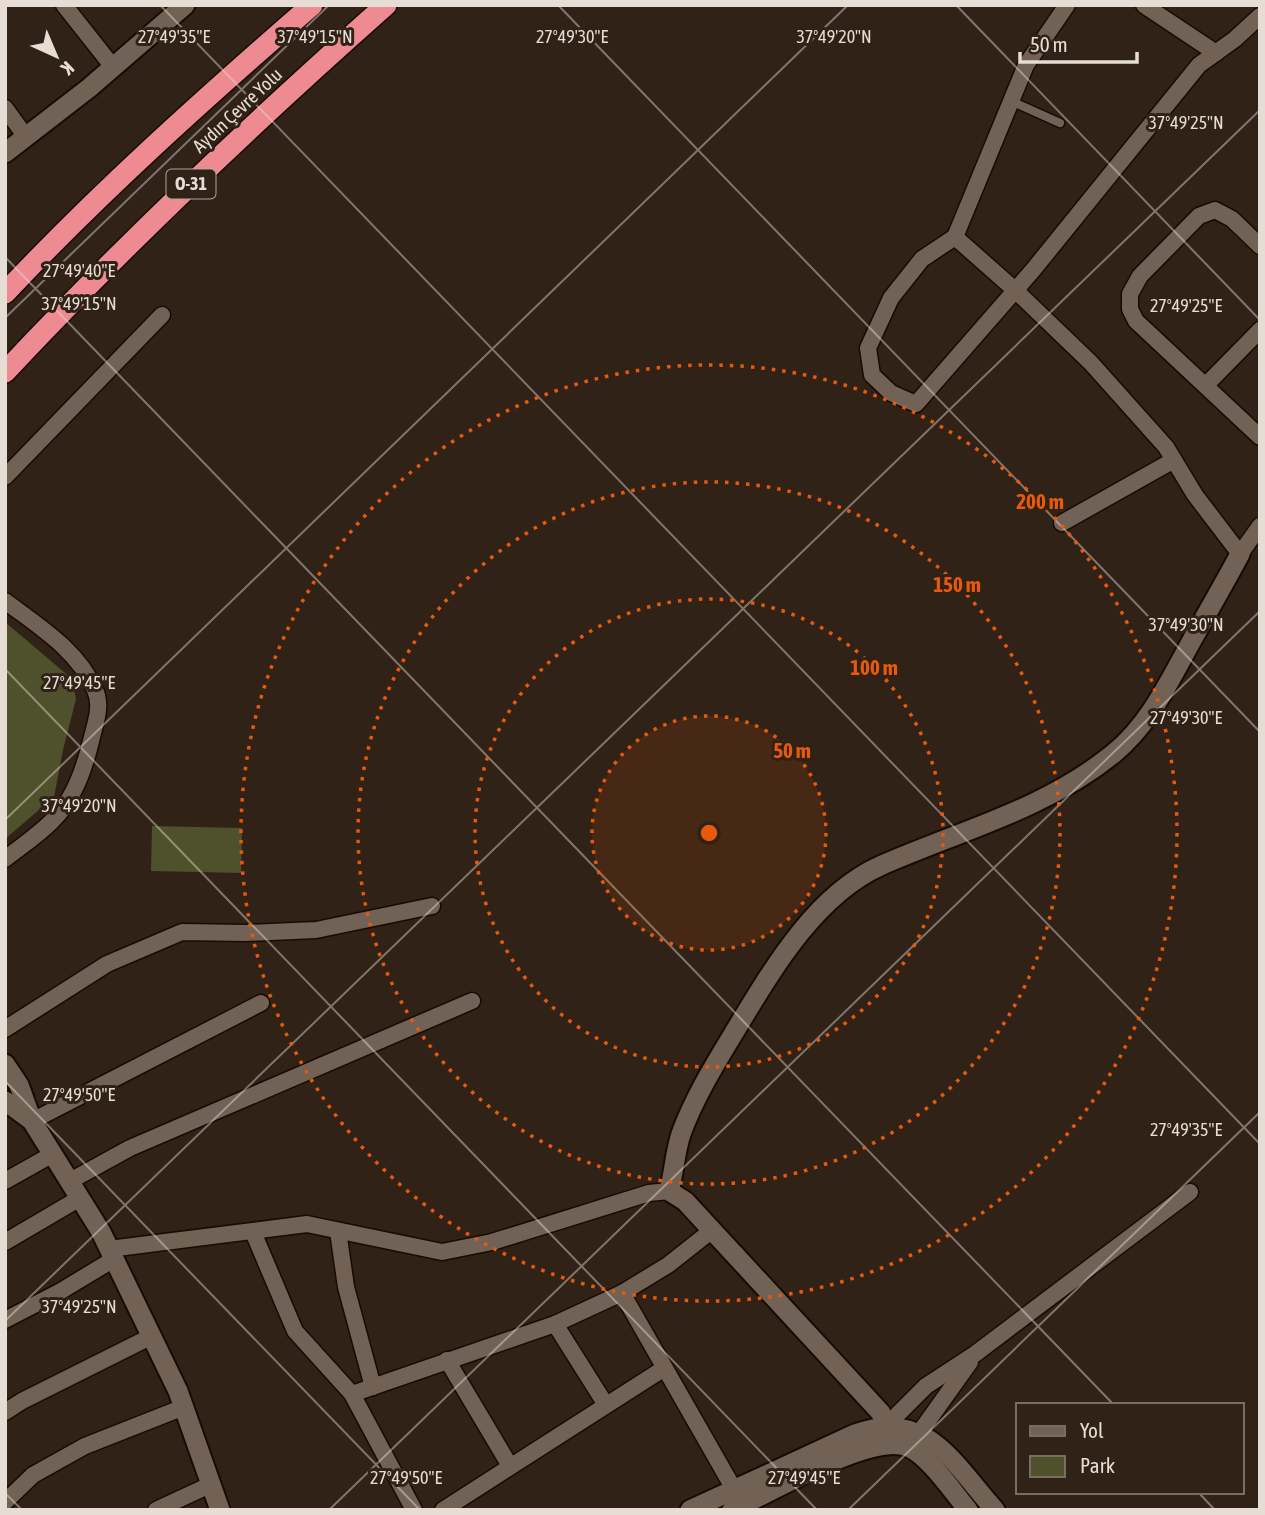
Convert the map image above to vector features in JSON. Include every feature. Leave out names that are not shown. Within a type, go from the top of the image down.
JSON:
[{"type":"highway","name":"Aydın Çevre Yolu","points":[[5,293],[220,85],[312,5]]},
{"type":"highway","name":"Aydın Çevre Yolu","points":[[5,372],[70,302],[265,113],[386,5]]},
{"type":"street","points":[[64,5],[113,67]]},
{"type":"street","points":[[1067,5],[1026,65],[955,237],[922,258],[891,298],[872,335],[868,348],[872,375],[891,393],[916,404],[1015,290],[1199,65],[1235,39],[1260,16]]},
{"type":"street","points":[[1144,5],[1216,53]]},
{"type":"street","points":[[5,153],[113,67],[178,8]]},
{"type":"street","points":[[5,108],[26,137]]},
{"type":"street","points":[[1260,246],[1232,219],[1215,210],[1199,216],[1140,276],[1130,294],[1130,309],[1136,321],[1260,438]]},
{"type":"street","points":[[955,237],[1091,363],[1166,447],[1195,495],[1240,554]]},
{"type":"street","points":[[5,477],[162,315]]},
{"type":"street","points":[[1206,385],[1260,330]]},
{"type":"street","points":[[1062,523],[1174,460]]},
{"type":"street","points":[[669,1191],[680,1136],[709,1075],[766,979],[807,924],[844,890],[877,868],[1037,803],[1077,780],[1115,753],[1139,728],[1161,698],[1240,554],[1260,526]]},
{"type":"street","points":[[5,601],[46,631],[83,668],[96,692],[99,710],[85,766],[66,804],[52,822],[5,859]]},
{"type":"street","points":[[5,1029],[107,964],[183,932],[316,930],[432,906]]},
{"type":"street","points":[[5,1242],[130,1149],[472,1001]]},
{"type":"street","points":[[32,1121],[261,1003]]},
{"type":"street","points":[[5,1064],[19,1085],[32,1121],[112,1254],[152,1336],[184,1407],[220,1510]]},
{"type":"street","points":[[5,1101],[32,1121]]},
{"type":"street","points":[[5,1181],[53,1154]]},
{"type":"street","points":[[5,1320],[61,1291],[112,1254],[307,1224],[442,1252],[492,1242],[649,1193],[669,1191],[685,1201],[881,1413],[888,1435],[925,1459],[968,1510]]},
{"type":"street","points":[[888,1435],[926,1386],[975,1354],[1190,1192]]},
{"type":"street","points":[[338,1231],[346,1287],[373,1387]]},
{"type":"street","points":[[352,1394],[555,1324],[622,1293],[668,1265],[711,1231]]},
{"type":"street","points":[[253,1232],[295,1331],[352,1394],[414,1510]]},
{"type":"street","points":[[622,1293],[739,1503]]},
{"type":"street","points":[[555,1324],[606,1405]]},
{"type":"street","points":[[5,1412],[152,1336]]},
{"type":"street","points":[[920,1432],[975,1354]]},
{"type":"street","points":[[447,1360],[510,1466]]},
{"type":"street","points":[[443,1510],[663,1369]]},
{"type":"street","points":[[5,1502],[33,1475],[85,1446],[184,1407]]},
{"type":"street","points":[[690,1510],[739,1503],[888,1435],[920,1432],[935,1442],[996,1510]]},
{"type":"street","points":[[156,1510],[212,1484]]},
{"type":"lane","points":[[1011,101],[1060,122]]},
{"type":"green space","points":[[5,622],[71,678],[76,699],[54,797],[5,839]]},
{"type":"green space","points":[[152,826],[242,828],[241,873],[151,871]]}]
